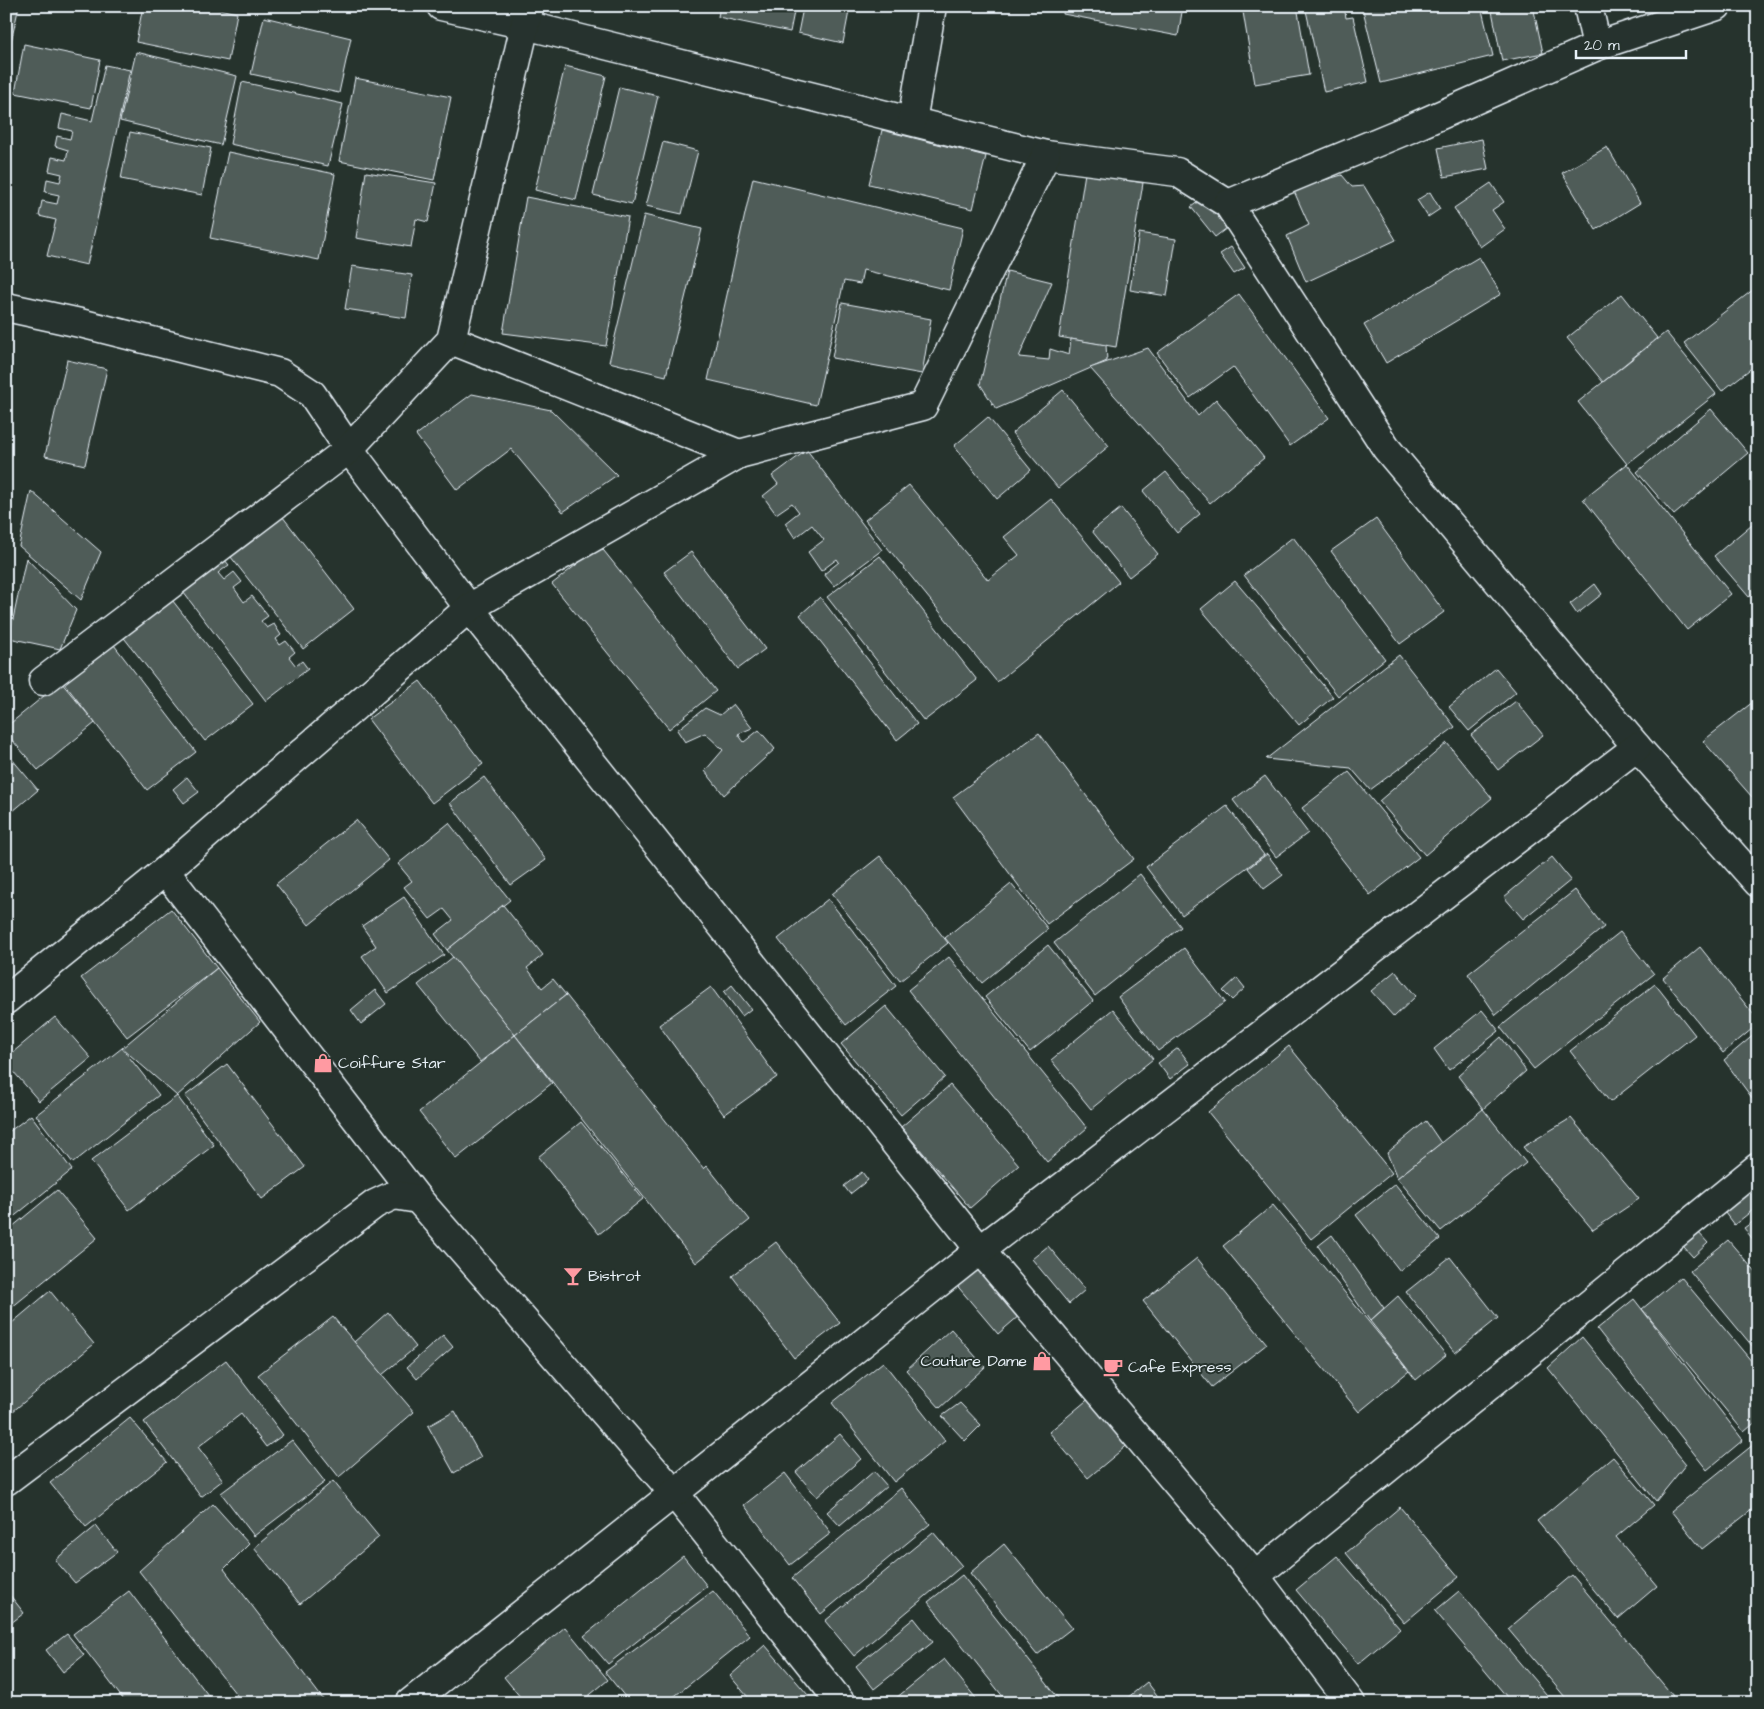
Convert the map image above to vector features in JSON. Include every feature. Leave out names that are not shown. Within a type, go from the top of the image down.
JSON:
[{"type":"street","points":[[441,6],[527,16],[912,121],[1046,155],[1177,172],[1228,204],[1386,448],[1638,748],[1758,884]]},
{"type":"street","points":[[912,121],[932,6]]},
{"type":"street","points":[[1588,6],[1597,46]]},
{"type":"street","points":[[1228,204],[1409,129],[1597,46],[1717,6]]},
{"type":"street","points":[[43,682],[348,449],[451,340],[527,16]]},
{"type":"street","points":[[6,1000],[165,871],[469,608],[739,454],[923,406],[1046,155]]},
{"type":"street","points":[[6,307],[80,323],[280,373],[312,394],[348,449],[469,608],[980,1250],[1255,1576],[1351,1703]]},
{"type":"street","points":[[451,340],[739,454]]},
{"type":"street","points":[[418,1700],[980,1250],[1638,748]]},
{"type":"street","points":[[165,871],[418,1199],[675,1494],[841,1703]]},
{"type":"street","points":[[1255,1576],[1758,1167]]},
{"type":"street","points":[[6,1481],[375,1204],[394,1195],[418,1199]]},
{"type":"building","points":[[6,6],[19,6],[6,64]]},
{"type":"building","points":[[143,6],[206,6],[237,13],[228,61],[136,42]]},
{"type":"building","points":[[720,6],[850,6],[843,43],[798,33],[803,8],[795,7],[790,32],[718,17]]},
{"type":"building","points":[[1064,6],[1183,6],[1178,36],[1063,14]]},
{"type":"building","points":[[1242,6],[1297,6],[1309,75],[1255,84]]},
{"type":"building","points":[[1305,6],[1344,6],[1346,18],[1353,17],[1368,82],[1324,92]]},
{"type":"building","points":[[1362,6],[1481,6],[1493,56],[1381,83]]},
{"type":"building","points":[[1491,6],[1533,6],[1543,53],[1502,61]]},
{"type":"building","points":[[264,17],[351,38],[339,93],[251,74]]},
{"type":"building","points":[[24,44],[100,60],[91,108],[15,93]]},
{"type":"building","points":[[136,52],[237,76],[221,145],[120,121]]},
{"type":"building","points":[[105,65],[130,70],[87,265],[47,256],[56,220],[39,216],[42,201],[57,204],[59,195],[45,192],[47,179],[60,182],[62,174],[49,171],[52,157],[66,160],[68,150],[55,146],[57,136],[70,139],[72,131],[59,128],[62,114],[92,121]]},
{"type":"building","points":[[565,66],[606,76],[576,200],[535,190]]},
{"type":"building","points":[[355,78],[451,97],[434,180],[339,161]]},
{"type":"building","points":[[242,82],[343,104],[328,166],[230,144]]},
{"type":"building","points":[[619,87],[658,96],[632,204],[593,195]]},
{"type":"building","points":[[882,130],[986,156],[973,209],[869,184]]},
{"type":"building","points":[[130,132],[211,148],[202,195],[121,179]]},
{"type":"building","points":[[1482,139],[1488,169],[1444,177],[1438,148]]},
{"type":"building","points":[[663,142],[698,151],[682,214],[646,206]]},
{"type":"building","points":[[1607,147],[1640,203],[1596,230],[1562,173]]},
{"type":"building","points":[[228,152],[335,174],[319,260],[210,238]]},
{"type":"building","points":[[366,172],[436,183],[428,222],[416,219],[411,247],[356,238]]},
{"type":"building","points":[[1085,173],[1143,183],[1116,347],[1059,337]]},
{"type":"building","points":[[1342,175],[1352,187],[1364,186],[1396,240],[1306,282],[1287,236],[1309,225],[1293,189]]},
{"type":"building","points":[[753,178],[963,228],[949,290],[863,270],[860,284],[844,281],[816,405],[708,380]]},
{"type":"building","points":[[1491,183],[1504,202],[1492,210],[1505,229],[1480,247],[1454,208]]},
{"type":"building","points":[[1430,192],[1440,209],[1428,217],[1417,200]]},
{"type":"building","points":[[526,197],[628,217],[606,346],[503,333]]},
{"type":"building","points":[[1203,198],[1227,228],[1215,237],[1191,207]]},
{"type":"building","points":[[644,215],[702,229],[666,376],[609,362]]},
{"type":"building","points":[[1139,233],[1176,239],[1167,296],[1130,290]]},
{"type":"building","points":[[1231,247],[1245,268],[1234,274],[1220,254]]},
{"type":"building","points":[[1479,257],[1501,294],[1386,363],[1364,325]]},
{"type":"building","points":[[352,266],[412,275],[406,318],[345,309]]},
{"type":"building","points":[[1007,271],[1052,282],[1019,357],[1049,360],[1050,349],[1069,355],[1071,339],[1106,345],[1107,361],[996,409],[980,384]]},
{"type":"building","points":[[1758,286],[1758,363],[1722,391],[1684,343]]},
{"type":"building","points":[[1239,294],[1329,418],[1290,446],[1233,367],[1190,398],[1157,353]]},
{"type":"building","points":[[1622,294],[1657,338],[1603,382],[1567,338]]},
{"type":"building","points":[[842,303],[931,319],[922,374],[832,358]]},
{"type":"building","points":[[1666,332],[1716,394],[1627,464],[1578,402]]},
{"type":"building","points":[[1148,348],[1198,416],[1216,399],[1264,458],[1210,503],[1090,368]]},
{"type":"building","points":[[67,360],[107,369],[85,465],[45,456]]},
{"type":"building","points":[[1063,390],[1109,446],[1058,488],[1012,433]]},
{"type":"building","points":[[472,394],[551,410],[617,475],[563,512],[511,449],[457,490],[416,435]]},
{"type":"building","points":[[1711,409],[1748,453],[1674,515],[1637,472]]},
{"type":"building","points":[[988,417],[1031,470],[997,499],[954,446]]},
{"type":"building","points":[[807,450],[882,550],[834,586],[824,574],[839,562],[837,559],[821,571],[808,552],[824,540],[812,525],[795,538],[785,523],[799,512],[792,503],[776,514],[763,496],[778,484],[772,476]]},
{"type":"building","points":[[1627,464],[1731,594],[1687,630],[1583,499]]},
{"type":"building","points":[[1166,472],[1200,514],[1177,533],[1143,491]]},
{"type":"building","points":[[909,485],[988,580],[1019,555],[1004,537],[1051,499],[1119,582],[997,682],[865,520]]},
{"type":"building","points":[[31,491],[101,552],[81,600],[19,546]]},
{"type":"building","points":[[1121,508],[1158,554],[1129,577],[1092,531]]},
{"type":"building","points":[[279,512],[354,609],[303,649],[227,552]]},
{"type":"building","points":[[1376,519],[1444,612],[1400,644],[1331,551]]},
{"type":"building","points":[[1758,519],[1758,590],[1749,597],[1714,556]]},
{"type":"building","points":[[1293,537],[1385,659],[1338,696],[1244,575]]},
{"type":"building","points":[[600,546],[716,691],[669,729],[552,584]]},
{"type":"building","points":[[691,552],[765,649],[738,669],[664,572]]},
{"type":"building","points":[[219,553],[229,565],[218,573],[224,580],[234,572],[242,582],[234,588],[244,602],[252,596],[268,616],[261,621],[267,628],[274,624],[281,635],[276,639],[280,645],[286,641],[295,652],[289,657],[296,666],[302,661],[308,669],[266,701],[177,584]]},
{"type":"building","points":[[880,556],[977,680],[924,721],[827,597]]},
{"type":"building","points":[[26,558],[76,610],[60,649],[9,638]]},
{"type":"building","points":[[1235,581],[1333,697],[1299,725],[1201,609]]},
{"type":"building","points":[[1595,584],[1602,594],[1577,614],[1570,604]]},
{"type":"building","points":[[169,596],[253,704],[205,741],[121,634]]},
{"type":"building","points":[[820,597],[917,724],[897,740],[800,615]]},
{"type":"building","points":[[114,645],[196,752],[147,790],[64,683]]},
{"type":"building","points":[[1399,655],[1455,727],[1370,790],[1351,768],[1266,759]]},
{"type":"building","points":[[1496,668],[1516,692],[1469,731],[1449,707]]},
{"type":"building","points":[[420,681],[483,764],[432,803],[368,719]]},
{"type":"building","points":[[61,682],[95,723],[38,770],[6,733],[6,727]]},
{"type":"building","points":[[1758,698],[1758,792],[1752,797],[1703,741]]},
{"type":"building","points":[[1516,701],[1543,735],[1498,770],[1471,735]]},
{"type":"building","points":[[733,704],[752,728],[738,734],[744,742],[759,730],[775,749],[724,795],[705,771],[723,750],[705,733],[685,742],[677,730],[705,708],[720,715]]},
{"type":"building","points":[[1039,733],[1134,859],[1047,924],[953,797]]},
{"type":"building","points":[[1447,743],[1492,798],[1425,855],[1379,801]]},
{"type":"building","points":[[6,752],[38,790],[6,817]]},
{"type":"building","points":[[1349,772],[1419,857],[1370,895],[1302,808]]},
{"type":"building","points":[[1265,776],[1308,833],[1276,857],[1233,800]]},
{"type":"building","points":[[187,777],[199,792],[184,803],[173,789]]},
{"type":"building","points":[[484,777],[546,860],[511,885],[450,803]]},
{"type":"building","points":[[1227,806],[1264,855],[1182,915],[1146,867]]},
{"type":"building","points":[[356,820],[389,860],[309,925],[276,884]]},
{"type":"building","points":[[449,823],[510,900],[447,950],[435,934],[453,920],[444,909],[430,919],[404,887],[412,881],[398,864]]},
{"type":"building","points":[[1267,854],[1283,875],[1264,889],[1248,868]]},
{"type":"building","points":[[880,856],[948,943],[900,981],[832,894]]},
{"type":"building","points":[[1552,857],[1571,880],[1523,919],[1504,897]]},
{"type":"building","points":[[1140,874],[1181,927],[1095,996],[1054,943]]},
{"type":"building","points":[[1011,884],[1048,929],[982,983],[945,938]]},
{"type":"building","points":[[1575,890],[1604,927],[1496,1015],[1468,974]]},
{"type":"building","points":[[404,897],[444,955],[388,993],[362,956],[376,946],[362,926]]},
{"type":"building","points":[[828,899],[896,986],[846,1025],[778,939]]},
{"type":"building","points":[[503,905],[543,955],[527,968],[542,988],[553,979],[566,995],[515,1035],[447,950]]},
{"type":"building","points":[[171,909],[217,968],[127,1037],[81,978]]},
{"type":"building","points":[[1620,932],[1654,974],[1534,1069],[1500,1027]]},
{"type":"building","points":[[1048,945],[1093,1001],[1030,1052],[985,997]]},
{"type":"building","points":[[1700,947],[1758,1020],[1758,1024],[1723,1053],[1663,978]]},
{"type":"building","points":[[1184,948],[1225,1002],[1158,1051],[1118,997]]},
{"type":"building","points":[[453,957],[515,1035],[480,1062],[418,985]]},
{"type":"building","points":[[949,957],[1087,1128],[1047,1162],[908,990]]},
{"type":"building","points":[[217,968],[260,1022],[177,1096],[122,1048]]},
{"type":"building","points":[[1395,971],[1416,996],[1394,1017],[1371,991]]},
{"type":"building","points":[[1237,978],[1245,988],[1232,1000],[1223,991]]},
{"type":"building","points":[[1655,984],[1695,1035],[1610,1102],[1570,1051]]},
{"type":"building","points":[[732,985],[751,1009],[742,1016],[724,992]]},
{"type":"building","points":[[711,987],[777,1077],[724,1115],[659,1025]]},
{"type":"building","points":[[375,990],[386,1004],[361,1024],[351,1010]]},
{"type":"building","points":[[566,995],[704,1169],[707,1166],[750,1220],[696,1263],[515,1035]]},
{"type":"building","points":[[886,1006],[945,1077],[901,1115],[841,1044]]},
{"type":"building","points":[[1113,1009],[1153,1059],[1091,1109],[1051,1060]]},
{"type":"building","points":[[1482,1010],[1499,1031],[1449,1070],[1434,1049]]},
{"type":"building","points":[[55,1017],[91,1058],[39,1101],[6,1063],[6,1058]]},
{"type":"building","points":[[1756,1033],[1758,1035],[1758,1106],[1724,1060]]},
{"type":"building","points":[[515,1035],[552,1083],[456,1159],[419,1112]]},
{"type":"building","points":[[1501,1037],[1526,1071],[1483,1109],[1458,1076]]},
{"type":"building","points":[[1289,1046],[1392,1173],[1311,1239],[1208,1112]]},
{"type":"building","points":[[122,1048],[159,1095],[73,1163],[36,1115]]},
{"type":"building","points":[[1178,1048],[1190,1064],[1170,1079],[1158,1063]]},
{"type":"building","points":[[227,1064],[305,1167],[262,1199],[185,1096]]},
{"type":"building","points":[[950,1085],[1019,1165],[970,1208],[901,1127]]},
{"type":"building","points":[[177,1096],[214,1145],[129,1210],[91,1161]]},
{"type":"building","points":[[1483,1109],[1526,1163],[1441,1231],[1397,1178]]},
{"type":"building","points":[[31,1115],[72,1170],[6,1223],[6,1134]]},
{"type":"building","points":[[1571,1118],[1639,1199],[1593,1230],[1523,1147]]},
{"type":"building","points":[[1426,1121],[1441,1143],[1397,1178],[1387,1153]]},
{"type":"building","points":[[581,1122],[643,1199],[599,1234],[538,1157]]},
{"type":"building","points":[[862,1172],[868,1180],[850,1194],[844,1186]]},
{"type":"building","points":[[1758,1182],[1758,1206],[1734,1225],[1722,1209]]},
{"type":"building","points":[[1395,1184],[1440,1239],[1400,1271],[1356,1215]]},
{"type":"building","points":[[57,1190],[97,1238],[6,1312],[6,1232]]},
{"type":"building","points":[[1273,1205],[1409,1371],[1359,1412],[1223,1246]]},
{"type":"building","points":[[1758,1218],[1758,1246],[1744,1228]]},
{"type":"building","points":[[1698,1232],[1708,1243],[1693,1257],[1683,1246]]},
{"type":"building","points":[[1332,1235],[1384,1308],[1370,1321],[1318,1246]]},
{"type":"building","points":[[1728,1240],[1758,1275],[1758,1353],[1690,1271]]},
{"type":"building","points":[[776,1242],[840,1323],[794,1358],[732,1276]]},
{"type":"building","points":[[1048,1246],[1085,1290],[1069,1304],[1032,1259]]},
{"type":"building","points":[[1450,1257],[1498,1318],[1455,1353],[1406,1292]]},
{"type":"building","points":[[1197,1258],[1267,1344],[1212,1387],[1143,1301]]},
{"type":"building","points":[[976,1263],[1020,1315],[998,1334],[954,1282]]},
{"type":"building","points":[[1681,1277],[1758,1369],[1758,1420],[1744,1432],[1642,1309]]},
{"type":"building","points":[[50,1291],[94,1344],[12,1412],[6,1405],[6,1328]]},
{"type":"building","points":[[1398,1296],[1446,1355],[1416,1380],[1370,1321]]},
{"type":"building","points":[[1634,1299],[1743,1440],[1707,1470],[1597,1329]]},
{"type":"building","points":[[388,1312],[416,1347],[382,1375],[354,1342]]},
{"type":"building","points":[[333,1317],[414,1412],[339,1477],[258,1375]]},
{"type":"building","points":[[951,1329],[985,1367],[940,1408],[906,1370]]},
{"type":"building","points":[[443,1335],[453,1347],[417,1379],[407,1367]]},
{"type":"building","points":[[1582,1337],[1686,1464],[1656,1501],[1548,1368]]},
{"type":"building","points":[[226,1360],[283,1435],[266,1447],[241,1414],[198,1447],[223,1480],[201,1497],[144,1422]]},
{"type":"building","points":[[883,1362],[945,1441],[894,1482],[832,1403]]},
{"type":"building","points":[[1092,1396],[1131,1442],[1088,1478],[1049,1432]]},
{"type":"building","points":[[960,1403],[981,1425],[965,1441],[942,1416]]},
{"type":"building","points":[[455,1411],[481,1457],[454,1473],[428,1426]]},
{"type":"building","points":[[130,1418],[167,1462],[86,1527],[50,1483]]},
{"type":"building","points":[[840,1434],[861,1459],[817,1497],[796,1472]]},
{"type":"building","points":[[292,1440],[325,1482],[254,1536],[221,1493]]},
{"type":"building","points":[[1754,1444],[1758,1449],[1758,1505],[1702,1549],[1671,1511]]},
{"type":"building","points":[[1613,1457],[1654,1505],[1616,1537],[1657,1586],[1618,1619],[1537,1521]]},
{"type":"building","points":[[874,1471],[887,1486],[840,1526],[827,1512]]},
{"type":"building","points":[[785,1473],[831,1533],[790,1565],[744,1505]]},
{"type":"building","points":[[333,1481],[379,1537],[300,1604],[254,1548]]},
{"type":"building","points":[[901,1488],[930,1524],[821,1614],[792,1578]]},
{"type":"building","points":[[213,1504],[249,1544],[224,1569],[326,1703],[243,1703],[139,1571]]},
{"type":"building","points":[[1400,1507],[1459,1577],[1404,1623],[1346,1553]]},
{"type":"building","points":[[96,1526],[117,1552],[75,1583],[55,1560]]},
{"type":"building","points":[[933,1532],[962,1566],[854,1656],[825,1621]]},
{"type":"building","points":[[1004,1544],[1072,1628],[1037,1655],[970,1573]]},
{"type":"building","points":[[683,1556],[707,1586],[608,1664],[584,1636]]},
{"type":"building","points":[[1337,1556],[1400,1629],[1358,1664],[1296,1590]]},
{"type":"building","points":[[962,1575],[1062,1703],[1008,1703],[928,1602]]},
{"type":"building","points":[[1572,1575],[1673,1696],[1665,1703],[1570,1703],[1508,1629]]},
{"type":"building","points":[[6,1590],[24,1613],[6,1627]]},
{"type":"building","points":[[129,1591],[214,1703],[126,1703],[73,1634]]},
{"type":"building","points":[[713,1591],[750,1636],[666,1703],[630,1703],[605,1672]]},
{"type":"building","points":[[1459,1591],[1552,1701],[1550,1703],[1512,1703],[1435,1611]]},
{"type":"building","points":[[914,1618],[933,1642],[874,1689],[856,1666]]},
{"type":"building","points":[[565,1627],[608,1680],[580,1703],[525,1703],[504,1677]]},
{"type":"building","points":[[67,1634],[84,1655],[63,1672],[46,1650]]},
{"type":"building","points":[[765,1645],[808,1695],[800,1703],[753,1703],[730,1676]]},
{"type":"building","points":[[944,1659],[979,1702],[890,1703]]},
{"type":"building","points":[[1147,1682],[1163,1703],[1121,1703]]},
{"type":"building","points":[[625,1696],[630,1703],[616,1703]]},
{"type":"place","name":"Coiffure Star","points":[[323,1063]]},
{"type":"place","name":"Bistrot","points":[[573,1276]]},
{"type":"place","name":"Couture Dame","points":[[1042,1361]]},
{"type":"place","name":"Cafe Express","points":[[1113,1367]]}]
